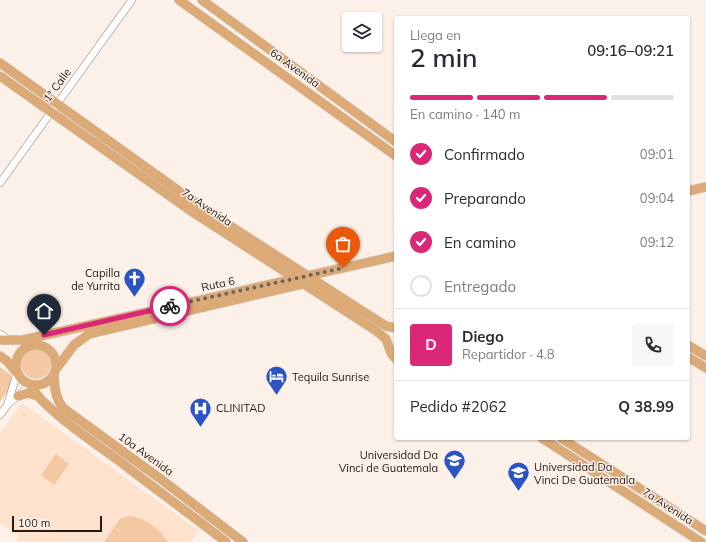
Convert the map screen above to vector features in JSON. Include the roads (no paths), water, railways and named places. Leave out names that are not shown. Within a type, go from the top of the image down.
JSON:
[{"type":"main road","name":"6a Avenida","points":[[179,0],[394,155]]},
{"type":"main road","name":"6a Avenida","points":[[202,0],[394,141]]},
{"type":"main road","name":"7a Avenida","points":[[0,63],[380,334],[387,341],[391,353],[394,357]]},
{"type":"main road","name":"7a Avenida","points":[[0,76],[191,211],[295,279]]},
{"type":"main road","points":[[690,191],[706,187]]},
{"type":"main road","name":"Ruta 6","points":[[55,371],[74,345],[89,334],[394,257]]},
{"type":"main road","name":"Ruta 6","points":[[22,340],[295,279],[305,280]]},
{"type":"main road","name":"7a Avenida","points":[[305,280],[316,282],[381,323],[394,328]]},
{"type":"main road","points":[[17,373],[16,363],[19,353],[26,347],[36,344],[44,335]]},
{"type":"main road","points":[[0,356],[21,378],[31,385],[46,382],[55,371],[55,357],[48,348],[22,340],[4,340]]},
{"type":"main road","points":[[690,345],[706,356]]},
{"type":"main road","points":[[690,358],[706,368]]},
{"type":"main road","name":"10a Avenida","points":[[55,371],[54,390],[63,408],[162,480],[243,542]]},
{"type":"main road","name":"10a Avenida","points":[[31,385],[38,396],[70,424],[226,542]]},
{"type":"main road","points":[[18,396],[27,393],[38,396]]},
{"type":"main road","name":"7a Avenida","points":[[545,440],[701,542]]},
{"type":"main road","name":"7a Avenida","points":[[564,440],[706,531]]},
{"type":"main road","points":[[207,527],[214,525],[238,542]]},
{"type":"street","name":"1ª Calle","points":[[0,182],[132,0]]},
{"type":"street","points":[[0,334],[4,340]]},
{"type":"street","points":[[8,404],[17,373]]},
{"type":"street","points":[[0,415],[8,404],[31,385]]},
{"type":"place","name":"Capilla de Yurrita","points":[[135,298]]},
{"type":"place","name":"Tequila Sunrise","points":[[277,396]]},
{"type":"place","name":"CLINITAD","points":[[200,428]]},
{"type":"place","name":"Universidad Da Vinci de Guatemala","points":[[454,480]]},
{"type":"place","name":"Universidad Da Vinci De Guatemala","points":[[518,492]]}]
